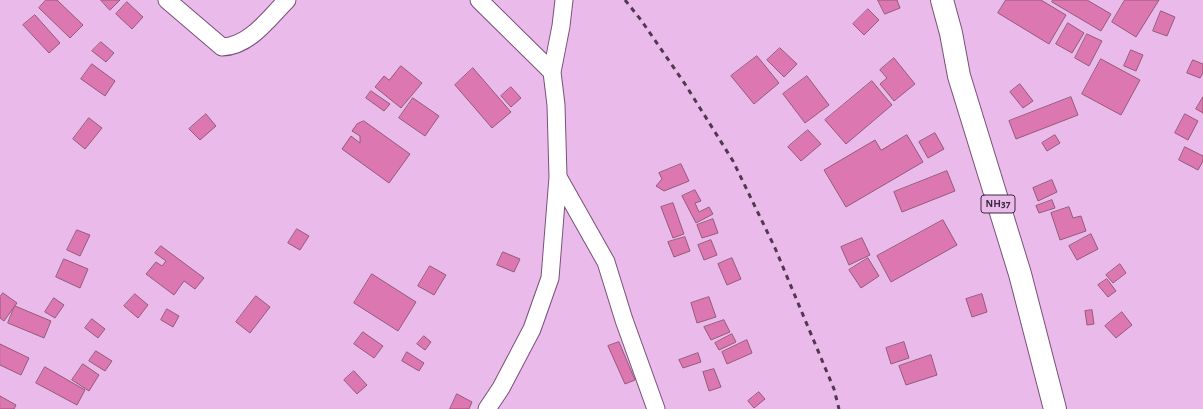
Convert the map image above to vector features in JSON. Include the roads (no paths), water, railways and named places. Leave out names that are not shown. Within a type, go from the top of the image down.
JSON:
[{"type":"highway","name":"NH37","points":[[942,0],[951,32],[959,76],[1020,274],[1055,409]]},
{"type":"street","points":[[167,0],[222,46],[233,46],[246,40],[287,0]]},
{"type":"street","points":[[479,0],[552,72]]},
{"type":"street","points":[[487,409],[532,328],[550,278],[558,176],[556,105],[552,72],[561,26],[564,0]]},
{"type":"street","points":[[558,176],[606,262],[624,320],[656,409]]},
{"type":"railway","points":[[625,0],[641,20],[685,84],[733,161],[775,248],[834,389],[839,409]]}]
